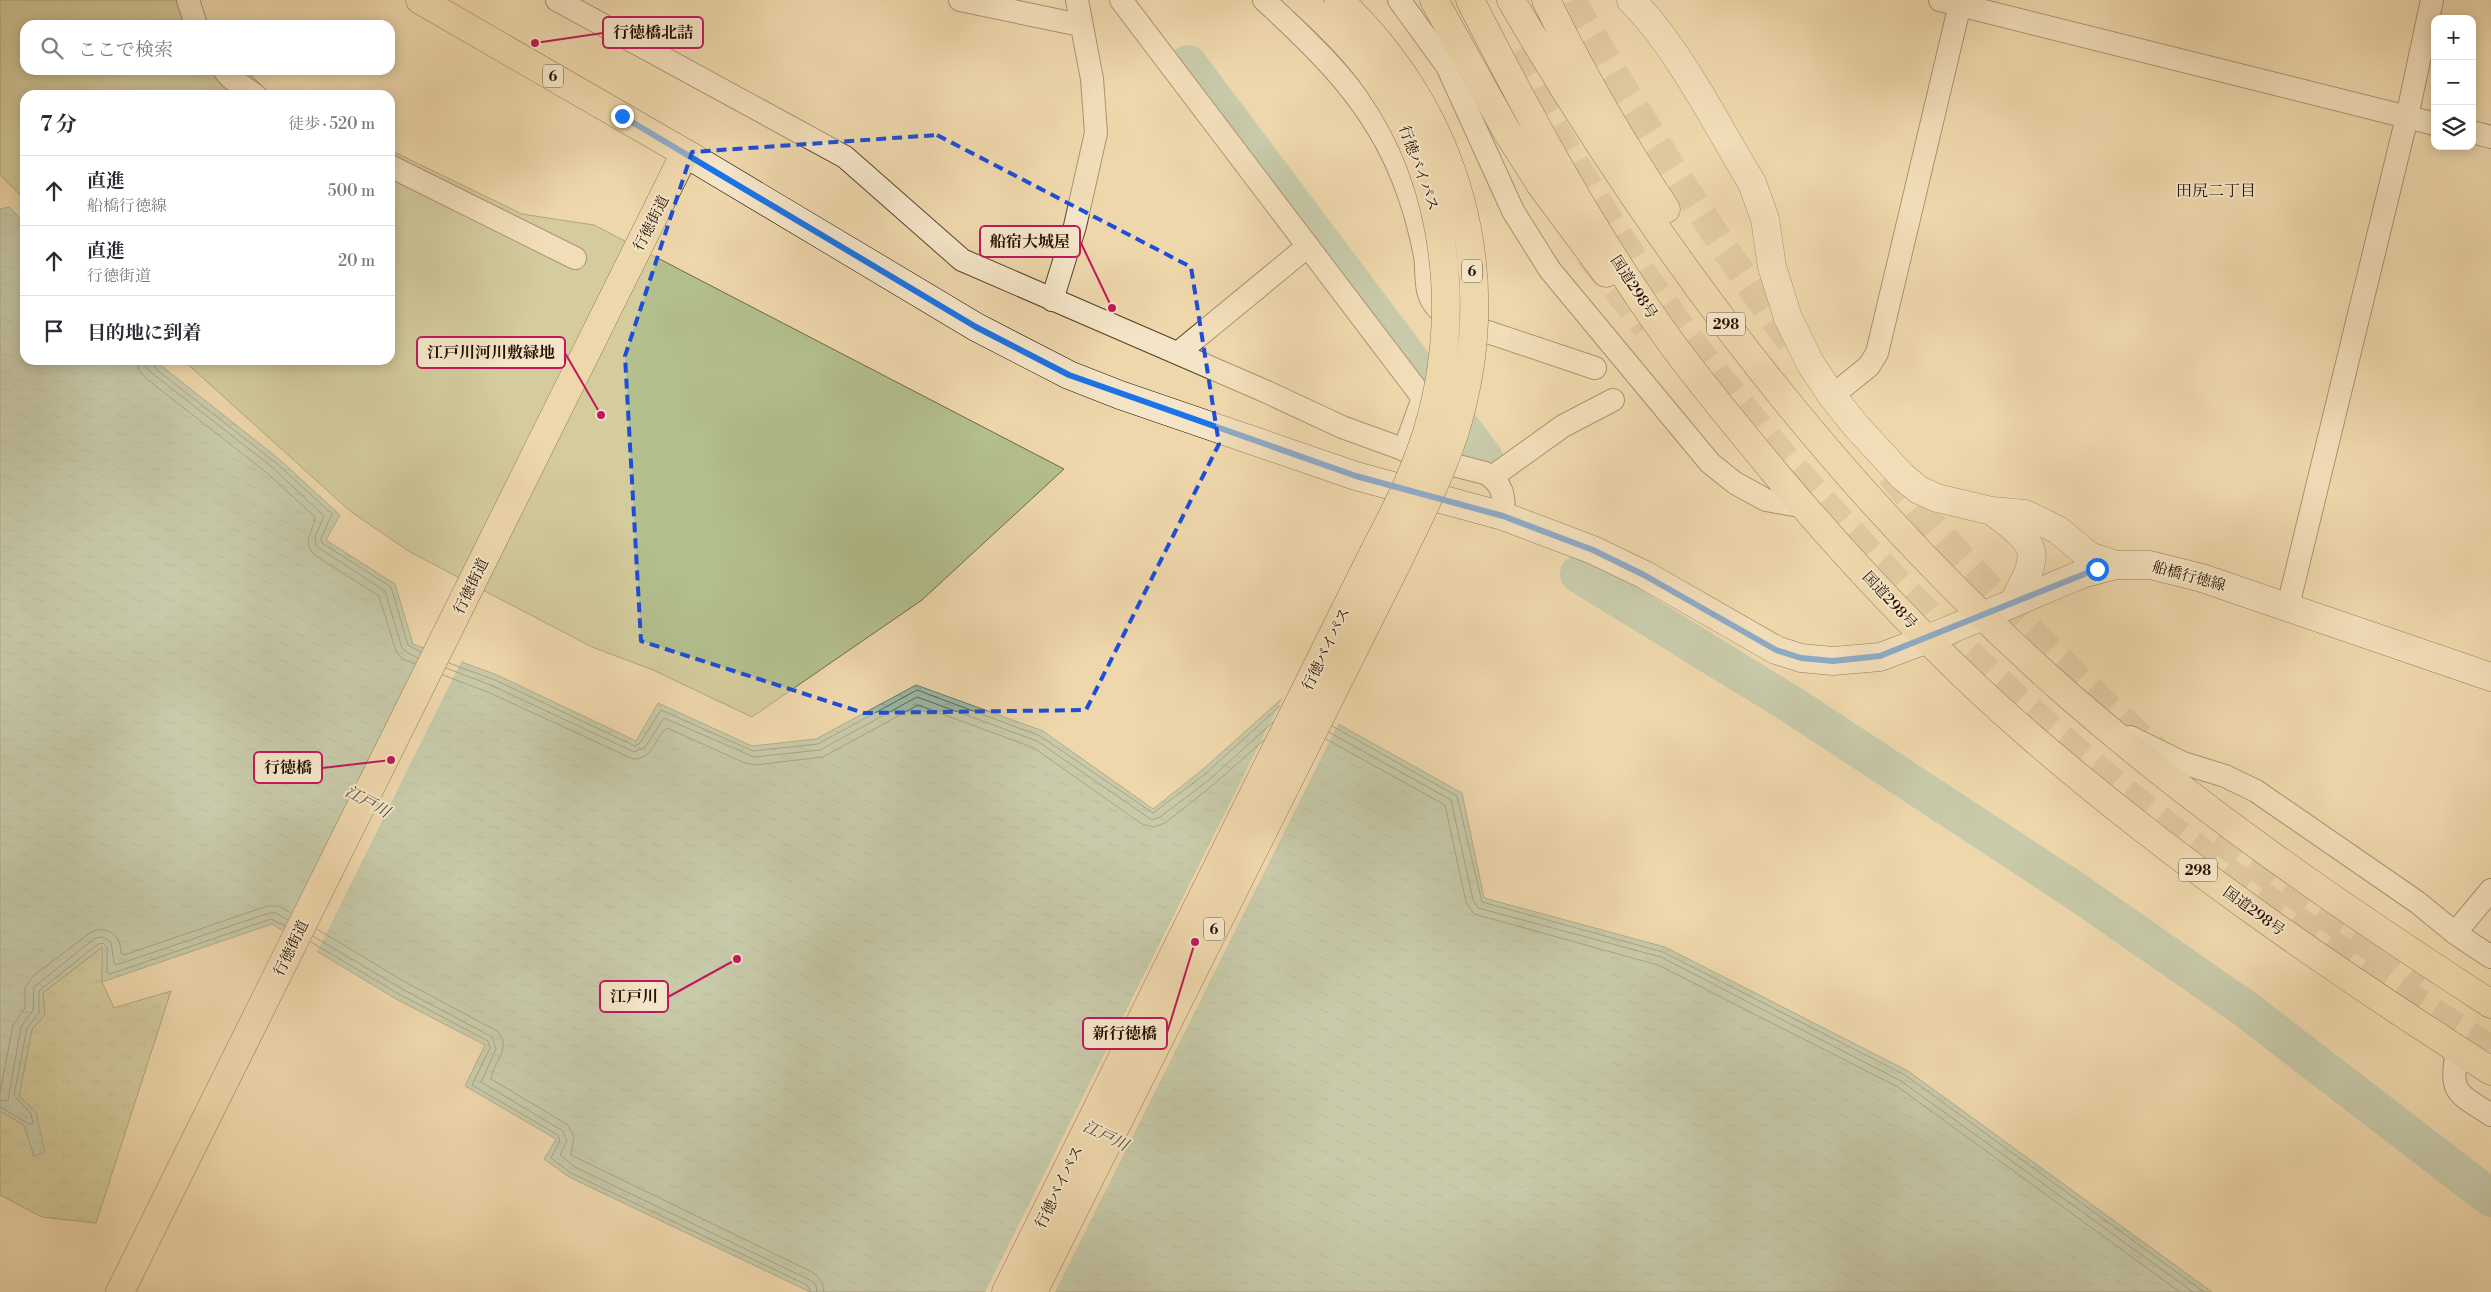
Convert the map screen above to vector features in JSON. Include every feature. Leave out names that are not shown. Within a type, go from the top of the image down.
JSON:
[{"type":"main road","name":"6","points":[[420,0],[685,153]]},
{"type":"main road","name":"行徳バイパス","points":[[1006,1292],[1412,476],[1436,399],[1443,361],[1445,286],[1440,229],[1430,190],[1401,121],[1379,83],[1354,51],[1302,0]]},
{"type":"main road","name":"行徳バイパス","points":[[1033,1292],[1426,502],[1449,448],[1463,398],[1471,358],[1473,276],[1466,223],[1448,159],[1419,98],[1403,72],[1339,0]]},
{"type":"main road","name":"298","points":[[1434,0],[1506,130],[1540,184],[1598,265],[1627,293],[1672,344]]},
{"type":"main road","name":"国道298号","points":[[1470,0],[1545,143],[1601,236],[1672,344],[1720,406],[1805,507],[1928,639],[2026,732],[2143,829],[2290,937],[2491,1072]]},
{"type":"main road","name":"298","points":[[1512,0],[1542,53],[1609,158],[1722,320],[1772,383],[1879,509],[1983,615],[2098,720],[2161,772],[2360,918],[2491,1004]]},
{"type":"main road","name":"298","points":[[1546,0],[1567,42],[1616,128],[1652,187],[1695,251],[1772,383]]},
{"type":"main road","points":[[1630,0],[1650,19],[1669,46],[1752,183],[1761,206],[1772,267],[1788,318],[1810,363],[1832,396],[1902,476],[1919,490],[1937,498],[1992,511],[2025,514],[2058,530],[2089,556],[2116,565]]},
{"type":"main road","name":"行徳街道","points":[[120,1292],[685,153]]},
{"type":"main road","name":"船橋行徳線","points":[[685,153],[976,327],[1069,375],[1356,476],[1503,516],[1593,550],[1644,575],[1776,650],[1801,658],[1833,661],[1869,659],[1928,639],[2082,574],[2116,565],[2150,565],[2170,568],[2288,606],[2491,677]]},
{"type":"main road","points":[[1992,511],[2021,533],[2028,541],[2032,551],[2029,574],[2013,603]]},
{"type":"street","points":[[188,0],[194,20]]},
{"type":"street","points":[[558,0],[845,157],[962,260],[1178,353],[1342,427],[1404,450],[1492,477],[1505,498],[1503,516]]},
{"type":"street","points":[[960,0],[1017,6],[1080,25]]},
{"type":"street","points":[[1052,300],[1075,226],[1096,133],[1092,79],[1076,0]]},
{"type":"street","points":[[1121,0],[1423,398],[1404,450]]},
{"type":"street","points":[[1264,0],[1305,37],[1351,87],[1383,138],[1402,177],[1419,223],[1429,294],[1441,313],[1458,322],[1595,368]]},
{"type":"street","points":[[1399,0],[1447,66],[1513,211],[1550,270],[1710,463],[1735,484],[1766,500],[1805,507]]},
{"type":"street","points":[[2288,606],[2406,117],[2432,0]]},
{"type":"street","points":[[1832,396],[1869,366],[1877,353],[1953,2],[2431,123]]},
{"type":"street","points":[[228,75],[248,90]]},
{"type":"street","points":[[2476,133],[2491,137]]},
{"type":"street","points":[[395,168],[575,258]]},
{"type":"street","points":[[1178,353],[1308,246]]},
{"type":"street","points":[[1430,458],[1452,381],[1458,322]]},
{"type":"street","points":[[1492,477],[1563,426],[1613,400]]},
{"type":"street","points":[[2098,720],[2183,763],[2225,776],[2256,791],[2417,902],[2455,933],[2491,957]]},
{"type":"street","points":[[2455,933],[2491,890]]},
{"type":"street","points":[[2457,1050],[2453,1078],[2457,1090],[2491,1115]]},
{"type":"highlighted area","points":[[937,135],[1191,267],[1219,444],[1086,710],[864,713],[641,641],[625,356],[692,152]]},
{"type":"green space","points":[[0,0],[200,0],[206,20],[20,20],[20,75],[251,75],[266,90],[20,90],[20,195],[0,175]]},
{"type":"green space","points":[[395,152],[522,214],[594,225],[1064,469],[922,600],[752,717],[653,670],[592,647],[410,552],[350,511],[189,365],[395,365]]},
{"type":"green space","points":[[103,947],[102,982],[114,1008],[171,991],[96,1223],[42,1217],[0,1195],[0,1111],[24,1125],[34,1156],[36,1112],[19,1096],[32,1029],[45,1015],[43,993]]},
{"type":"water","points":[[9,207],[20,218],[20,365],[160,365],[279,459],[340,515],[326,540],[395,584],[413,644],[497,675],[636,741],[658,703],[752,746],[816,739],[916,685],[1043,731],[1153,809],[1201,771],[1286,695],[1462,793],[1484,898],[1665,947],[1908,1071],[2212,1292],[810,1292],[569,1177],[544,1159],[556,1139],[465,1086],[485,1045],[396,999],[272,924],[102,982],[102,947],[43,993],[45,1015],[32,1029],[19,1096],[36,1112],[45,1152],[34,1156],[24,1125],[0,1111],[0,209]]},
{"type":"pier","points":[[427,646],[462,660],[316,954],[284,934]]},
{"type":"pier","points":[[1285,693],[1339,722],[1055,1292],[985,1292]]},
{"type":"waterway","points":[[1188,64],[1484,458]]},
{"type":"waterway","points":[[1579,574],[1792,705],[2074,890],[2244,1008],[2491,1198]]},
{"type":"tunnel","points":[[1572,0],[1624,90],[1707,222],[1796,350]]},
{"type":"tunnel","points":[[1512,54],[1620,237],[1693,343],[1797,471],[1908,593],[2027,707],[2089,762],[2153,814],[2319,936],[2491,1049]]},
{"type":"tunnel","points":[[1589,255],[1646,327]]},
{"type":"tunnel","points":[[1890,474],[1952,547],[2018,618],[2086,686],[2156,751]]},
{"type":"tunnel","points":[[2217,838],[2311,907],[2390,960]]},
{"type":"tunnel","points":[[2379,945],[2422,982]]},
{"type":"place","name":"行徳橋北詰","points":[[535,43]]},
{"type":"place","name":"船宿大城屋","points":[[1112,308]]},
{"type":"place","name":"江戸川河川敷緑地","points":[[601,415]]},
{"type":"place","name":"行徳橋","points":[[391,760]]},
{"type":"place","name":"新行徳橋","points":[[1195,942]]},
{"type":"place","name":"江戸川","points":[[737,959]]},
{"type":"district","name":"田尻二丁目","points":[[2216,190]]},
{"type":"route","points":[[622,116],[823,234],[976,327],[1069,375],[1120,395],[1356,476],[1503,516],[1542,530],[1593,550],[1644,575],[1728,625],[1776,650],[1801,658],[1819,661],[1850,661],[1880,656],[1928,639],[2097,569]]}]
